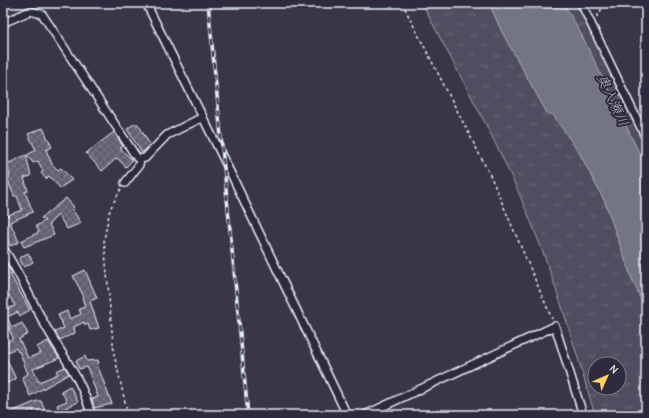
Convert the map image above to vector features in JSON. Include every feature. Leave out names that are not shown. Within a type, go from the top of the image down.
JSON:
[{"type":"street","points":[[146,3],[203,117],[347,415]]},
{"type":"street","points":[[581,3],[591,26],[622,85],[646,138]]},
{"type":"street","points":[[3,23],[30,11],[42,14],[137,158],[140,159]]},
{"type":"street","points":[[140,159],[144,158],[167,135],[203,117]]},
{"type":"street","points":[[125,183],[139,165],[140,159]]},
{"type":"street","points":[[3,248],[44,324],[82,388],[91,415]]},
{"type":"street","points":[[365,415],[554,326],[583,415]]},
{"type":"path","points":[[402,3],[491,176],[554,326]]},
{"type":"path","points":[[591,26],[605,3]]},
{"type":"path","points":[[125,183],[110,209],[104,240],[114,354],[128,415]]},
{"type":"green space","points":[[422,3],[489,3],[502,32],[547,113],[553,114],[580,154],[605,202],[632,279],[646,310],[646,415],[595,415],[589,396],[627,396],[627,356],[587,356],[587,389],[539,241],[505,162]]},
{"type":"green space","points":[[563,3],[578,3],[646,144],[646,167],[581,34]]},
{"type":"water","name":"奥入瀬川","points":[[489,3],[563,3],[581,34],[646,167],[646,310],[632,279],[605,202],[580,154],[553,115],[547,113],[502,32]]},
{"type":"building","points":[[134,124],[138,124],[150,145],[142,153],[127,129]]},
{"type":"building","points":[[43,128],[52,147],[46,150],[52,164],[58,170],[61,168],[72,180],[60,188],[49,176],[46,179],[41,173],[43,171],[38,161],[33,163],[27,155],[36,150],[28,134]]},
{"type":"building","points":[[114,132],[123,146],[120,148],[132,160],[126,167],[117,158],[102,171],[86,153]]},
{"type":"building","points":[[26,155],[31,176],[24,178],[28,191],[25,192],[33,212],[10,222],[19,242],[10,246],[3,230],[3,217],[22,210],[17,196],[14,196],[7,178],[10,177],[7,164]]},
{"type":"building","points":[[66,198],[74,207],[72,209],[81,223],[67,229],[58,215],[49,224],[54,235],[24,247],[21,241],[39,232],[36,226],[45,221],[41,218]]},
{"type":"building","points":[[28,253],[33,262],[24,267],[19,258]]},
{"type":"building","points":[[3,260],[12,273],[10,274],[30,310],[20,316],[18,312],[7,317],[11,326],[3,330],[3,310],[15,306],[9,295],[3,298]]},
{"type":"building","points":[[85,270],[97,298],[90,301],[99,328],[90,330],[88,324],[85,325],[84,322],[74,327],[75,333],[60,340],[55,332],[64,328],[58,315],[67,311],[70,319],[81,314],[79,309],[85,307],[82,297],[84,297],[73,276]]},
{"type":"building","points":[[22,323],[28,334],[19,339],[28,358],[41,353],[37,347],[48,341],[59,358],[33,369],[39,382],[58,374],[56,371],[65,367],[69,374],[30,396],[22,377],[28,374],[19,351],[18,352],[16,348],[4,354],[16,379],[7,383],[3,374],[3,345],[13,338],[9,329]]},
{"type":"building","points":[[85,356],[87,361],[98,360],[99,363],[97,364],[112,404],[94,408],[92,399],[98,397],[87,367],[79,369],[76,361]]},
{"type":"building","points":[[70,386],[78,402],[59,411],[57,405],[67,401],[61,391]]},
{"type":"building","points":[[37,401],[41,401],[47,415],[35,415],[33,410],[22,415],[4,415]]},
{"type":"railway","points":[[208,3],[248,415]]}]
